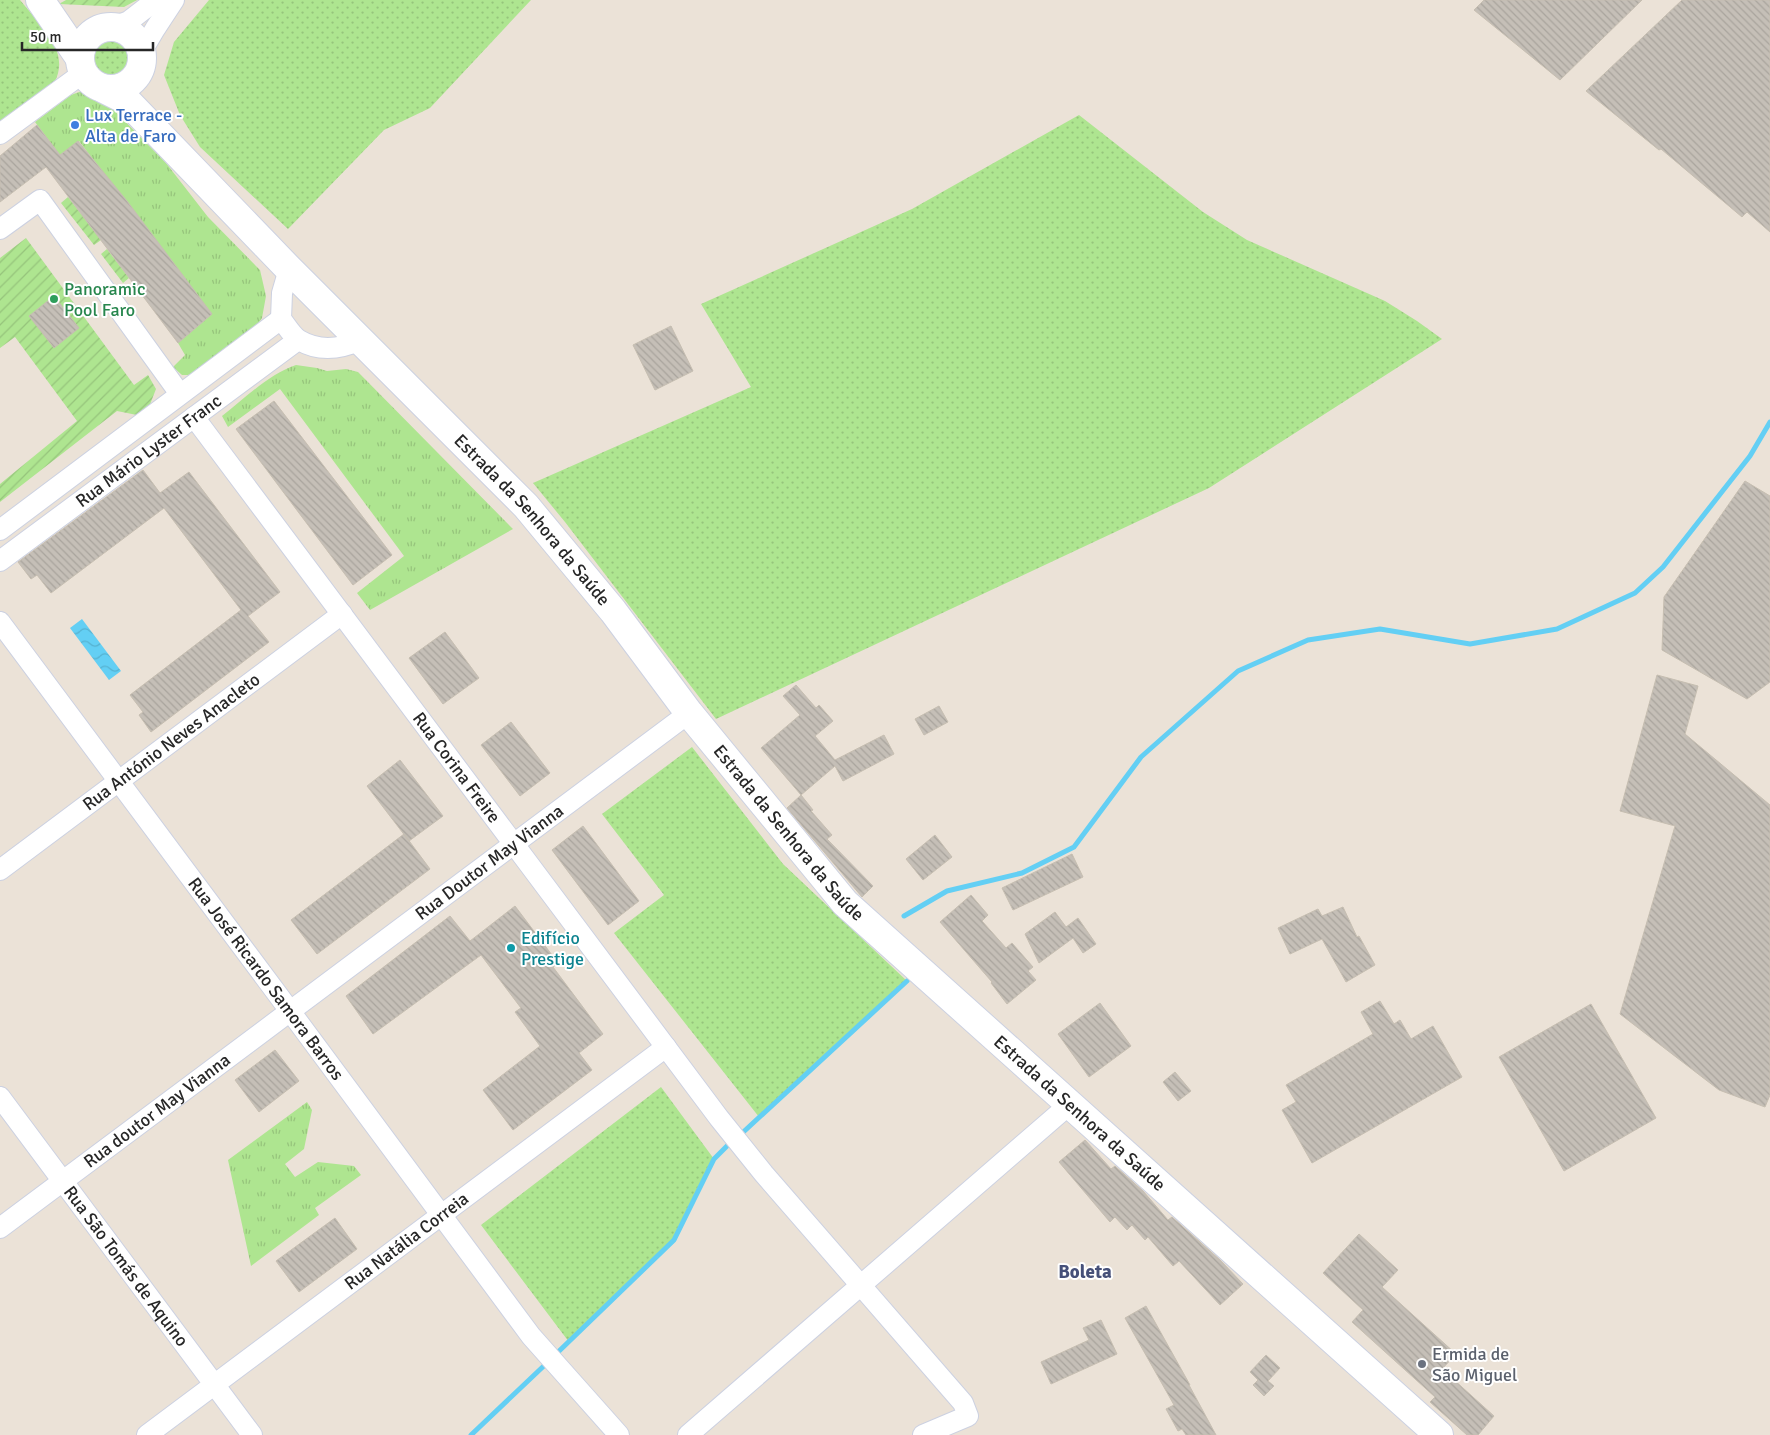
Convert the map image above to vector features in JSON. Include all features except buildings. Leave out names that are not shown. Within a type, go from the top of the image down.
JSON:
[{"type":"street","points":[[156,0],[129,21],[97,31],[88,37],[81,50],[89,73],[119,89],[128,85],[141,70],[142,57],[155,29],[174,0]]},
{"type":"street","points":[[42,2],[72,17],[128,32],[140,44],[143,87],[197,173]]},
{"type":"street","points":[[42,2],[89,73],[126,100],[197,173]]},
{"type":"street","points":[[0,134],[89,73]]},
{"type":"street","name":"Estrada da Senhora da Saúde","points":[[197,173],[526,506],[613,611],[689,712],[845,903],[1439,1435]]},
{"type":"street","points":[[0,230],[40,200],[180,394]]},
{"type":"street","points":[[290,269],[282,293],[281,319],[298,340],[330,349],[349,345],[360,340]]},
{"type":"street","name":"Rua Mário Lyster Franc","points":[[0,530],[281,319]]},
{"type":"street","name":"Rua Mário Lyster Franc","points":[[0,561],[298,340]]},
{"type":"street","name":"Rua Corina Freire","points":[[194,417],[724,1124],[963,1403],[968,1416],[923,1435]]},
{"type":"street","name":"Rua António Neves Anacleto","points":[[0,870],[342,614]]},
{"type":"street","name":"Rua José Ricardo Samora Barros","points":[[0,622],[535,1342],[619,1435]]},
{"type":"street","name":"Rua Doutor May Vianna","points":[[290,1011],[689,712]]},
{"type":"street","name":"Rua doutor May Vianna","points":[[0,1228],[290,1011]]},
{"type":"street","name":"Rua Natália Correia","points":[[147,1435],[666,1047]]},
{"type":"street","name":"Rua São Tomás de Aquino","points":[[0,1098],[252,1435]]},
{"type":"street","points":[[688,1435],[1070,1104]]},
{"type":"green space","points":[[0,0],[20,0],[51,38],[59,60],[54,83],[0,126]]},
{"type":"green space","points":[[66,0],[137,0],[124,7],[59,4]]},
{"type":"green space","points":[[209,0],[531,0],[430,108],[384,130],[288,229],[200,147],[180,115],[164,75],[174,42]]},
{"type":"green space","points":[[109,39],[123,45],[129,59],[123,73],[109,79],[95,73],[89,59],[95,45]]},
{"type":"green space","points":[[82,91],[106,102],[166,163],[208,217],[260,270],[266,296],[262,318],[255,328],[197,371],[188,375],[182,375],[173,367],[185,355],[178,343],[212,314],[79,141],[60,155],[35,122],[71,95]]},
{"type":"green space","points":[[1079,115],[1203,212],[1247,240],[1385,301],[1442,339],[1209,488],[716,719],[533,483],[751,387],[701,304],[912,209]]},
{"type":"green space","points":[[68,197],[101,240],[94,245],[61,203]]},
{"type":"green space","points":[[26,238],[134,385],[148,375],[156,389],[149,407],[137,415],[117,411],[0,502],[0,484],[77,421],[15,337],[0,348],[0,258]]},
{"type":"green space","points":[[107,249],[129,278],[123,283],[101,254]]},
{"type":"green space","points":[[296,365],[327,371],[346,369],[358,372],[513,529],[370,610],[357,593],[404,556],[280,389],[228,427],[222,416],[276,374]]},
{"type":"green space","points":[[692,747],[783,864],[907,981],[759,1117],[614,933],[664,895],[602,814]]},
{"type":"green space","points":[[661,1087],[714,1159],[674,1240],[569,1342],[481,1225]]},
{"type":"green space","points":[[307,1102],[312,1110],[304,1149],[285,1164],[295,1177],[318,1162],[354,1166],[361,1175],[315,1208],[319,1215],[251,1266],[228,1160]]},
{"type":"water","points":[[82,619],[121,671],[109,680],[70,628]]},
{"type":"waterway","points":[[904,916],[947,891],[1022,873],[1074,847],[1141,757],[1238,671],[1308,640],[1380,629],[1470,644],[1557,629],[1635,593],[1663,567],[1750,456],[1770,422]]},
{"type":"waterway","points":[[739,1136],[907,981]]},
{"type":"waterway","points":[[555,1355],[674,1240],[714,1159],[732,1141]]},
{"type":"waterway","points":[[471,1435],[549,1361]]},
{"type":"place","name":"Lux Terrace - Alta de Faro","points":[[75,125]]},
{"type":"place","name":"Panoramic Pool Faro","points":[[54,299]]},
{"type":"place","name":"Edifício Prestige","points":[[511,948]]},
{"type":"place","name":"Ermida de São Miguel","points":[[1422,1364]]},
{"type":"district","name":"Boleta","points":[[1085,1271]]}]
